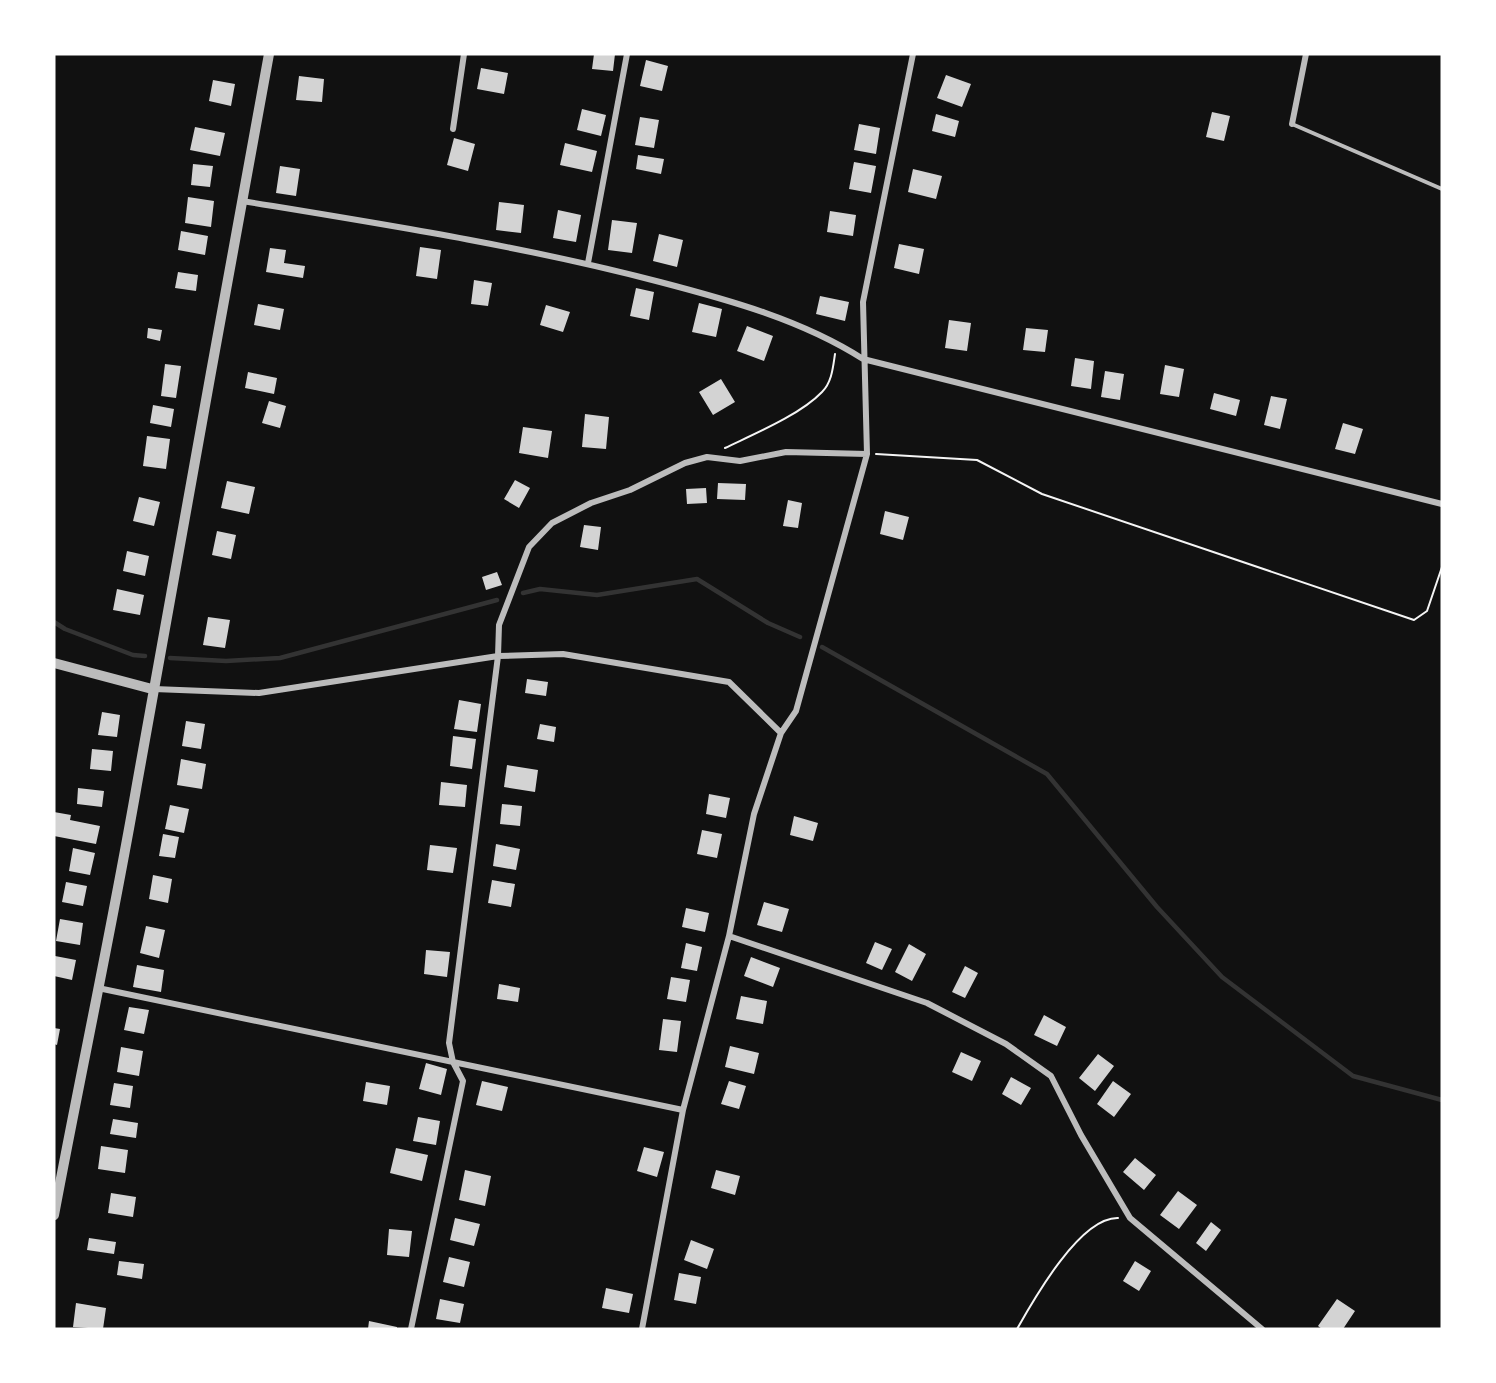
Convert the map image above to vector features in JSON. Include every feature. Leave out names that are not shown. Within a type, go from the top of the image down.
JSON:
[{"type":"street","points":[[54,1215],[191,493],[269,54]]},
{"type":"street","points":[[453,129],[464,54]]},
{"type":"street","points":[[588,263],[627,54]]},
{"type":"street","points":[[642,1329],[683,1110],[729,936],[754,814],[781,733],[796,711],[867,454],[863,302],[913,54]]},
{"type":"street","points":[[1292,124],[1306,54]]},
{"type":"street","points":[[242,201],[588,263],[730,300],[837,342],[863,359],[1442,504]]},
{"type":"street","points":[[411,1329],[463,1081],[453,1062],[449,1043],[498,656],[499,625],[529,547],[552,523],[591,503],[630,490],[685,463],[706,457],[740,461],[786,452],[867,454]]},
{"type":"street","points":[[54,663],[152,689],[259,693],[498,656],[563,654],[729,682],[781,733]]},
{"type":"street","points":[[729,936],[927,1003],[1006,1044],[1051,1076],[1080,1136],[1130,1218],[1262,1329]]},
{"type":"street","points":[[98,988],[683,1110]]},
{"type":"lane","points":[[1292,124],[1442,189]]},
{"type":"path","points":[[706,457],[781,420],[822,392],[831,378],[837,342]]},
{"type":"path","points":[[867,454],[977,460],[1042,494],[1414,620],[1427,611],[1442,567]]},
{"type":"path","points":[[1017,1329],[1060,1262],[1090,1229],[1112,1218],[1130,1218]]},
{"type":"building","points":[[594,54],[615,54],[613,71],[592,69]]},
{"type":"building","points":[[646,60],[668,66],[662,91],[640,86]]},
{"type":"building","points":[[481,68],[508,73],[504,94],[477,89]]},
{"type":"building","points":[[946,75],[971,84],[962,107],[937,98]]},
{"type":"building","points":[[299,76],[324,79],[322,102],[296,100]]},
{"type":"building","points":[[213,80],[235,84],[231,106],[209,101]]},
{"type":"building","points":[[582,109],[606,115],[601,136],[577,130]]},
{"type":"building","points":[[1212,112],[1230,116],[1224,141],[1206,137]]},
{"type":"building","points":[[936,114],[959,121],[955,137],[932,131]]},
{"type":"building","points":[[640,117],[659,120],[654,148],[635,145]]},
{"type":"building","points":[[859,124],[880,128],[876,154],[854,150]]},
{"type":"building","points":[[195,127],[225,133],[220,156],[190,150]]},
{"type":"building","points":[[454,138],[475,144],[468,171],[447,165]]},
{"type":"building","points":[[565,143],[597,151],[592,172],[560,165]]},
{"type":"building","points":[[638,155],[664,159],[661,174],[636,169]]},
{"type":"building","points":[[854,162],[876,166],[871,193],[849,189]]},
{"type":"building","points":[[193,164],[213,166],[210,187],[191,185]]},
{"type":"building","points":[[280,166],[300,169],[296,196],[276,193]]},
{"type":"building","points":[[913,169],[942,176],[936,199],[908,192]]},
{"type":"building","points":[[188,197],[214,201],[211,227],[185,223]]},
{"type":"building","points":[[499,202],[524,205],[521,233],[496,230]]},
{"type":"building","points":[[558,210],[581,215],[576,242],[553,238]]},
{"type":"building","points":[[830,211],[856,215],[853,236],[827,232]]},
{"type":"building","points":[[612,220],[637,223],[632,253],[608,250]]},
{"type":"building","points":[[181,231],[208,236],[205,255],[178,250]]},
{"type":"building","points":[[659,234],[683,240],[677,267],[653,261]]},
{"type":"building","points":[[899,244],[924,249],[919,274],[894,268]]},
{"type":"building","points":[[420,247],[441,250],[437,279],[416,276]]},
{"type":"building","points":[[270,248],[286,250],[284,263],[305,266],[303,278],[266,272]]},
{"type":"building","points":[[178,272],[198,275],[196,291],[175,288]]},
{"type":"building","points":[[474,280],[492,283],[488,306],[471,304]]},
{"type":"building","points":[[636,288],[654,292],[649,320],[630,316]]},
{"type":"building","points":[[820,296],[849,302],[845,321],[816,314]]},
{"type":"building","points":[[699,303],[722,309],[716,337],[692,332]]},
{"type":"building","points":[[258,304],[284,309],[280,330],[254,325]]},
{"type":"building","points":[[546,305],[570,312],[563,332],[540,325]]},
{"type":"building","points":[[949,320],[971,323],[967,351],[945,348]]},
{"type":"building","points":[[747,326],[773,336],[764,361],[737,351]]},
{"type":"building","points":[[148,328],[162,330],[160,341],[147,338]]},
{"type":"building","points":[[1026,328],[1048,330],[1045,352],[1023,350]]},
{"type":"building","points":[[1075,358],[1094,361],[1091,389],[1071,386]]},
{"type":"building","points":[[165,364],[181,366],[176,398],[161,396]]},
{"type":"building","points":[[1165,365],[1184,369],[1179,397],[1160,394]]},
{"type":"building","points":[[1105,371],[1124,374],[1120,400],[1101,397]]},
{"type":"building","points":[[248,372],[277,378],[274,394],[245,388]]},
{"type":"building","points":[[721,379],[735,402],[713,415],[699,392]]},
{"type":"building","points":[[1214,393],[1240,400],[1236,416],[1210,409]]},
{"type":"building","points":[[1271,396],[1287,399],[1280,429],[1264,425]]},
{"type":"building","points":[[269,401],[286,406],[280,428],[262,423]]},
{"type":"building","points":[[153,405],[174,409],[171,427],[150,423]]},
{"type":"building","points":[[585,414],[609,417],[606,449],[582,447]]},
{"type":"building","points":[[1343,423],[1363,429],[1355,454],[1335,449]]},
{"type":"building","points":[[523,427],[552,431],[548,458],[519,453]]},
{"type":"building","points":[[147,436],[170,439],[166,469],[143,466]]},
{"type":"building","points":[[515,480],[530,488],[519,508],[504,499]]},
{"type":"building","points":[[227,481],[255,487],[249,514],[221,508]]},
{"type":"building","points":[[718,483],[746,484],[745,500],[717,499]]},
{"type":"building","points":[[706,488],[707,503],[687,504],[686,489]]},
{"type":"building","points":[[139,497],[160,502],[154,526],[133,521]]},
{"type":"building","points":[[788,500],[802,503],[798,528],[783,526]]},
{"type":"building","points":[[885,511],[909,517],[903,540],[880,534]]},
{"type":"building","points":[[584,525],[601,527],[598,550],[580,547]]},
{"type":"building","points":[[217,531],[236,535],[231,559],[212,555]]},
{"type":"building","points":[[127,551],[149,556],[145,576],[123,571]]},
{"type":"building","points":[[497,572],[502,585],[486,590],[482,577]]},
{"type":"building","points":[[117,589],[144,595],[140,615],[113,610]]},
{"type":"building","points":[[208,617],[230,620],[225,648],[203,645]]},
{"type":"building","points":[[527,679],[548,682],[546,696],[525,693]]},
{"type":"building","points":[[459,700],[481,704],[477,732],[454,729]]},
{"type":"building","points":[[102,712],[120,715],[117,737],[98,735]]},
{"type":"building","points":[[186,721],[205,724],[201,749],[182,746]]},
{"type":"building","points":[[540,724],[556,727],[554,742],[537,739]]},
{"type":"building","points":[[453,736],[476,739],[472,769],[450,766]]},
{"type":"building","points":[[92,749],[113,751],[111,771],[90,769]]},
{"type":"building","points":[[181,759],[206,764],[202,789],[177,785]]},
{"type":"building","points":[[507,765],[538,770],[535,792],[504,787]]},
{"type":"building","points":[[441,782],[467,785],[465,807],[439,805]]},
{"type":"building","points":[[78,788],[104,791],[102,807],[77,804]]},
{"type":"building","points":[[709,794],[730,798],[726,818],[706,814]]},
{"type":"building","points":[[502,804],[522,806],[520,826],[500,824]]},
{"type":"building","points":[[170,805],[189,809],[184,833],[165,829]]},
{"type":"building","points":[[54,812],[71,815],[70,820],[100,826],[96,844],[54,836]]},
{"type":"building","points":[[794,816],[818,823],[813,841],[790,835]]},
{"type":"building","points":[[702,830],[722,834],[717,858],[697,854]]},
{"type":"building","points":[[163,834],[179,837],[175,858],[159,856]]},
{"type":"building","points":[[496,844],[520,849],[516,870],[493,866]]},
{"type":"building","points":[[430,845],[457,848],[453,873],[427,870]]},
{"type":"building","points":[[73,848],[95,853],[90,875],[69,871]]},
{"type":"building","points":[[153,875],[172,879],[168,903],[149,899]]},
{"type":"building","points":[[492,880],[515,884],[511,907],[488,903]]},
{"type":"building","points":[[66,882],[87,886],[83,906],[62,902]]},
{"type":"building","points":[[764,902],[789,909],[782,932],[757,925]]},
{"type":"building","points":[[686,908],[709,913],[705,932],[682,927]]},
{"type":"building","points":[[60,919],[83,923],[80,945],[56,941]]},
{"type":"building","points":[[146,926],[165,930],[159,958],[140,953]]},
{"type":"building","points":[[875,942],[892,949],[882,970],[866,963]]},
{"type":"building","points":[[686,943],[702,947],[697,971],[681,968]]},
{"type":"building","points":[[909,944],[926,954],[912,981],[895,972]]},
{"type":"building","points":[[426,950],[450,952],[447,977],[424,974]]},
{"type":"building","points":[[55,956],[76,960],[72,980],[54,976]]},
{"type":"building","points":[[751,957],[780,968],[773,987],[744,976]]},
{"type":"building","points":[[137,965],[164,970],[161,992],[133,987]]},
{"type":"building","points":[[965,966],[978,973],[965,998],[952,992]]},
{"type":"building","points":[[671,977],[690,980],[686,1002],[667,999]]},
{"type":"building","points":[[499,984],[520,988],[518,1002],[497,999]]},
{"type":"building","points":[[741,996],[767,1001],[763,1024],[736,1019]]},
{"type":"building","points":[[129,1007],[149,1010],[144,1034],[124,1030]]},
{"type":"building","points":[[1044,1015],[1066,1027],[1057,1046],[1034,1035]]},
{"type":"building","points":[[663,1019],[681,1021],[677,1052],[659,1050]]},
{"type":"building","points":[[54,1028],[60,1029],[57,1045],[54,1044]]},
{"type":"building","points":[[730,1046],[759,1053],[754,1074],[725,1067]]},
{"type":"building","points":[[121,1047],[143,1051],[139,1076],[117,1072]]},
{"type":"building","points":[[961,1052],[981,1061],[972,1081],[952,1072]]},
{"type":"building","points":[[1098,1054],[1114,1066],[1095,1091],[1079,1078]]},
{"type":"building","points":[[426,1063],[447,1069],[441,1095],[419,1089]]},
{"type":"building","points":[[1011,1077],[1031,1088],[1021,1105],[1002,1094]]},
{"type":"building","points":[[482,1081],[508,1087],[502,1111],[476,1105]]},
{"type":"building","points":[[729,1081],[746,1086],[739,1109],[721,1104]]},
{"type":"building","points":[[1113,1081],[1131,1094],[1114,1117],[1097,1104]]},
{"type":"building","points":[[366,1082],[390,1086],[387,1105],[363,1101]]},
{"type":"building","points":[[114,1083],[133,1086],[130,1108],[110,1105]]},
{"type":"building","points":[[418,1117],[440,1121],[436,1145],[413,1141]]},
{"type":"building","points":[[113,1119],[138,1123],[136,1138],[110,1134]]},
{"type":"building","points":[[101,1146],[128,1150],[125,1173],[98,1169]]},
{"type":"building","points":[[644,1147],[664,1152],[657,1177],[637,1171]]},
{"type":"building","points":[[396,1148],[428,1155],[422,1181],[390,1173]]},
{"type":"building","points":[[1135,1158],[1156,1175],[1144,1190],[1123,1172]]},
{"type":"building","points":[[465,1170],[491,1176],[485,1206],[459,1200]]},
{"type":"building","points":[[716,1170],[740,1176],[735,1195],[711,1188]]},
{"type":"building","points":[[1178,1191],[1197,1205],[1179,1229],[1160,1215]]},
{"type":"building","points":[[111,1193],[136,1197],[133,1217],[108,1213]]},
{"type":"building","points":[[455,1218],[480,1224],[474,1246],[450,1240]]},
{"type":"building","points":[[1211,1222],[1221,1230],[1206,1251],[1196,1243]]},
{"type":"building","points":[[389,1229],[412,1231],[409,1257],[387,1255]]},
{"type":"building","points":[[89,1238],[116,1242],[114,1254],[87,1250]]},
{"type":"building","points":[[691,1240],[714,1249],[707,1269],[684,1260]]},
{"type":"building","points":[[449,1257],[470,1262],[464,1287],[443,1282]]},
{"type":"building","points":[[119,1261],[144,1264],[142,1279],[117,1275]]},
{"type":"building","points":[[1135,1261],[1151,1271],[1139,1291],[1123,1281]]},
{"type":"building","points":[[679,1273],[701,1277],[696,1304],[674,1300]]},
{"type":"building","points":[[606,1288],[633,1294],[629,1313],[602,1308]]},
{"type":"building","points":[[440,1299],[464,1304],[460,1323],[436,1319]]},
{"type":"building","points":[[1337,1299],[1355,1311],[1343,1329],[1322,1329],[1318,1326]]},
{"type":"building","points":[[76,1303],[106,1308],[103,1329],[73,1327]]},
{"type":"building","points":[[369,1321],[397,1327],[397,1329],[368,1329]]},
{"type":"waterway","points":[[523,593],[540,589],[597,595],[697,579],[768,623],[800,637]]},
{"type":"waterway","points":[[170,658],[226,661],[280,658],[497,600]]},
{"type":"waterway","points":[[54,622],[65,629],[133,655],[145,656]]},
{"type":"waterway","points":[[822,647],[1047,774],[1157,907],[1222,977],[1353,1076],[1442,1100]]}]
